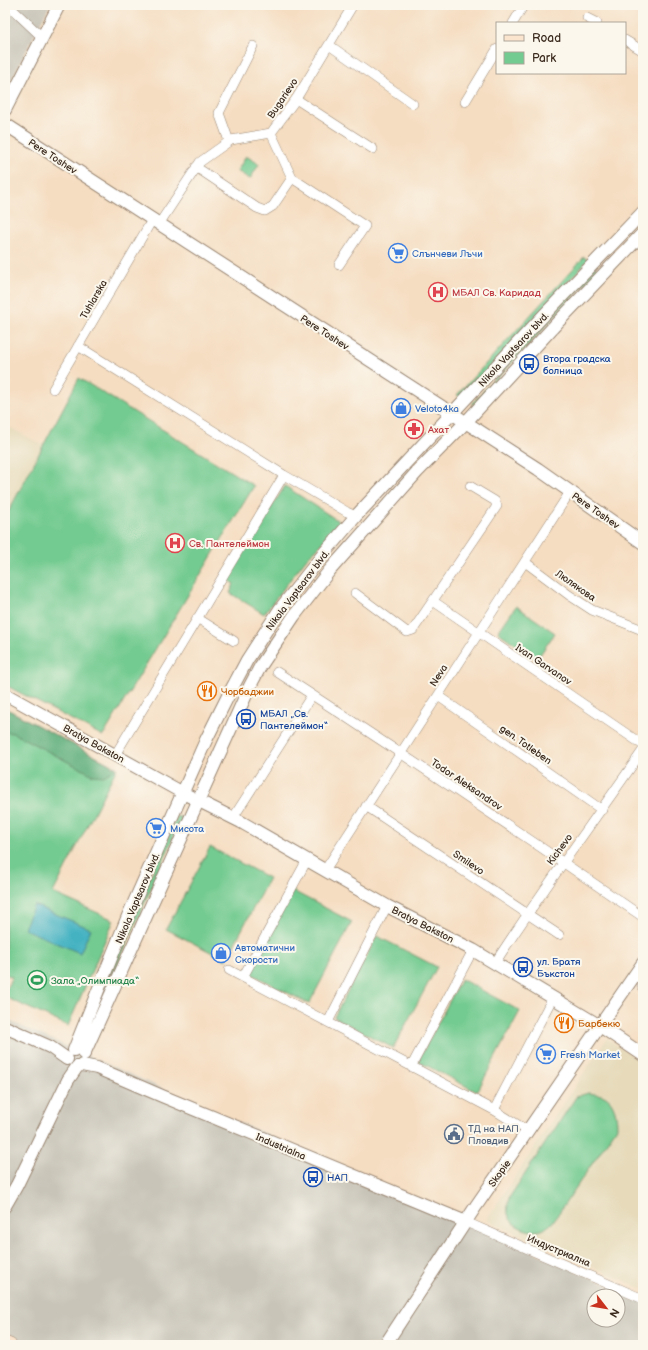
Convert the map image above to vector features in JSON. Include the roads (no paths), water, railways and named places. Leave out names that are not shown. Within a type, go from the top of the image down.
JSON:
[{"type":"main road","points":[[5,1343],[10,1345]]},
{"type":"street","points":[[8,5],[42,37]]},
{"type":"street","points":[[5,110],[59,5]]},
{"type":"street","name":"Bugarievo","points":[[155,222],[200,162],[229,141],[271,133],[296,99],[354,5]]},
{"type":"street","points":[[514,22],[524,5]]},
{"type":"street","points":[[587,18],[595,22]]},
{"type":"street","points":[[626,41],[643,51]]},
{"type":"street","points":[[328,45],[413,104]]},
{"type":"street","points":[[229,141],[219,113],[254,46]]},
{"type":"street","points":[[465,102],[496,51]]},
{"type":"street","points":[[296,99],[373,149]]},
{"type":"street","name":"Pere Toshev","points":[[5,124],[451,414],[466,422],[643,543]]},
{"type":"street","points":[[271,133],[292,178],[365,226],[339,265]]},
{"type":"street","points":[[196,167],[257,208],[265,211],[273,206],[292,178]]},
{"type":"street","name":"Nikola Vaptsarov blvd.","points":[[5,1206],[17,1185],[68,1080],[128,916],[206,740],[226,699],[257,644],[280,609],[356,516],[643,212]]},
{"type":"street","name":"Tuhlarska","points":[[53,389],[155,222]]},
{"type":"street","name":"Nikola Vaptsarov blvd.","points":[[76,1059],[254,679],[260,667],[294,616],[330,570],[417,472],[466,422],[556,323],[643,232]]},
{"type":"street","points":[[78,346],[284,475],[356,516]]},
{"type":"street","points":[[115,755],[284,475]]},
{"type":"street","points":[[355,593],[407,632],[413,630],[498,506],[495,501],[470,486]]},
{"type":"street","name":"Neva","points":[[325,870],[570,492]]},
{"type":"street","name":"Люлякова","points":[[525,562],[568,595],[592,610],[640,629]]},
{"type":"street","name":"Ivan Garvanov","points":[[433,601],[643,745]]},
{"type":"street","points":[[197,618],[234,641]]},
{"type":"street","name":"Todor Aleksandrov","points":[[277,672],[401,753],[643,917]]},
{"type":"street","name":"Bratya Bakston","points":[[5,694],[183,793],[232,818],[387,906],[473,950],[600,1026],[643,1055]]},
{"type":"street","points":[[232,818],[312,695]]},
{"type":"street","name":"gen. Totleben","points":[[438,696],[602,810]]},
{"type":"street","name":"Kichevo","points":[[495,963],[563,862],[602,810],[643,750]]},
{"type":"street","name":"Smilevo","points":[[366,806],[559,935]]},
{"type":"street","points":[[243,977],[307,860]]},
{"type":"street","points":[[328,1022],[387,906]]},
{"type":"street","points":[[411,1067],[473,950]]},
{"type":"street","name":"Skopie","points":[[385,1345],[528,1130],[643,963]]},
{"type":"street","points":[[229,970],[494,1110],[528,1130]]},
{"type":"street","points":[[494,1110],[553,997]]},
{"type":"street","name":"Industrialna","points":[[5,1028],[162,1096],[466,1222]]},
{"type":"street","name":"Индустриална","points":[[466,1222],[643,1299]]},
{"type":"water","points":[[34,905],[91,929],[80,953],[24,929]]},
{"type":"place","name":"Слънчеви Лъчи","points":[[398,253]]},
{"type":"place","name":"МБАЛ Св. Каридад","points":[[438,292]]},
{"type":"place","name":"Втора градска болница","points":[[529,364]]},
{"type":"place","name":"Veloto4ka","points":[[401,408]]},
{"type":"place","name":"Ахат","points":[[414,429]]},
{"type":"place","name":"Св. Пантелеймон","points":[[175,543]]},
{"type":"place","name":"Чорбаджии","points":[[207,691]]},
{"type":"place","name":"МБАЛ „Св. Пантелеймон“","points":[[246,719]]},
{"type":"place","name":"Мисота","points":[[156,828]]},
{"type":"place","name":"Автоматични Скорости","points":[[221,953]]},
{"type":"place","name":"ул. Братя Бъкстон","points":[[523,967]]},
{"type":"place","name":"Зала „Олимпиада“","points":[[37,980]]},
{"type":"place","name":"Барбекю","points":[[564,1023]]},
{"type":"place","name":"Fresh Market","points":[[546,1054]]},
{"type":"place","name":"ТД на НАП Пловдив","points":[[454,1134]]},
{"type":"place","name":"НАП","points":[[313,1177]]}]
